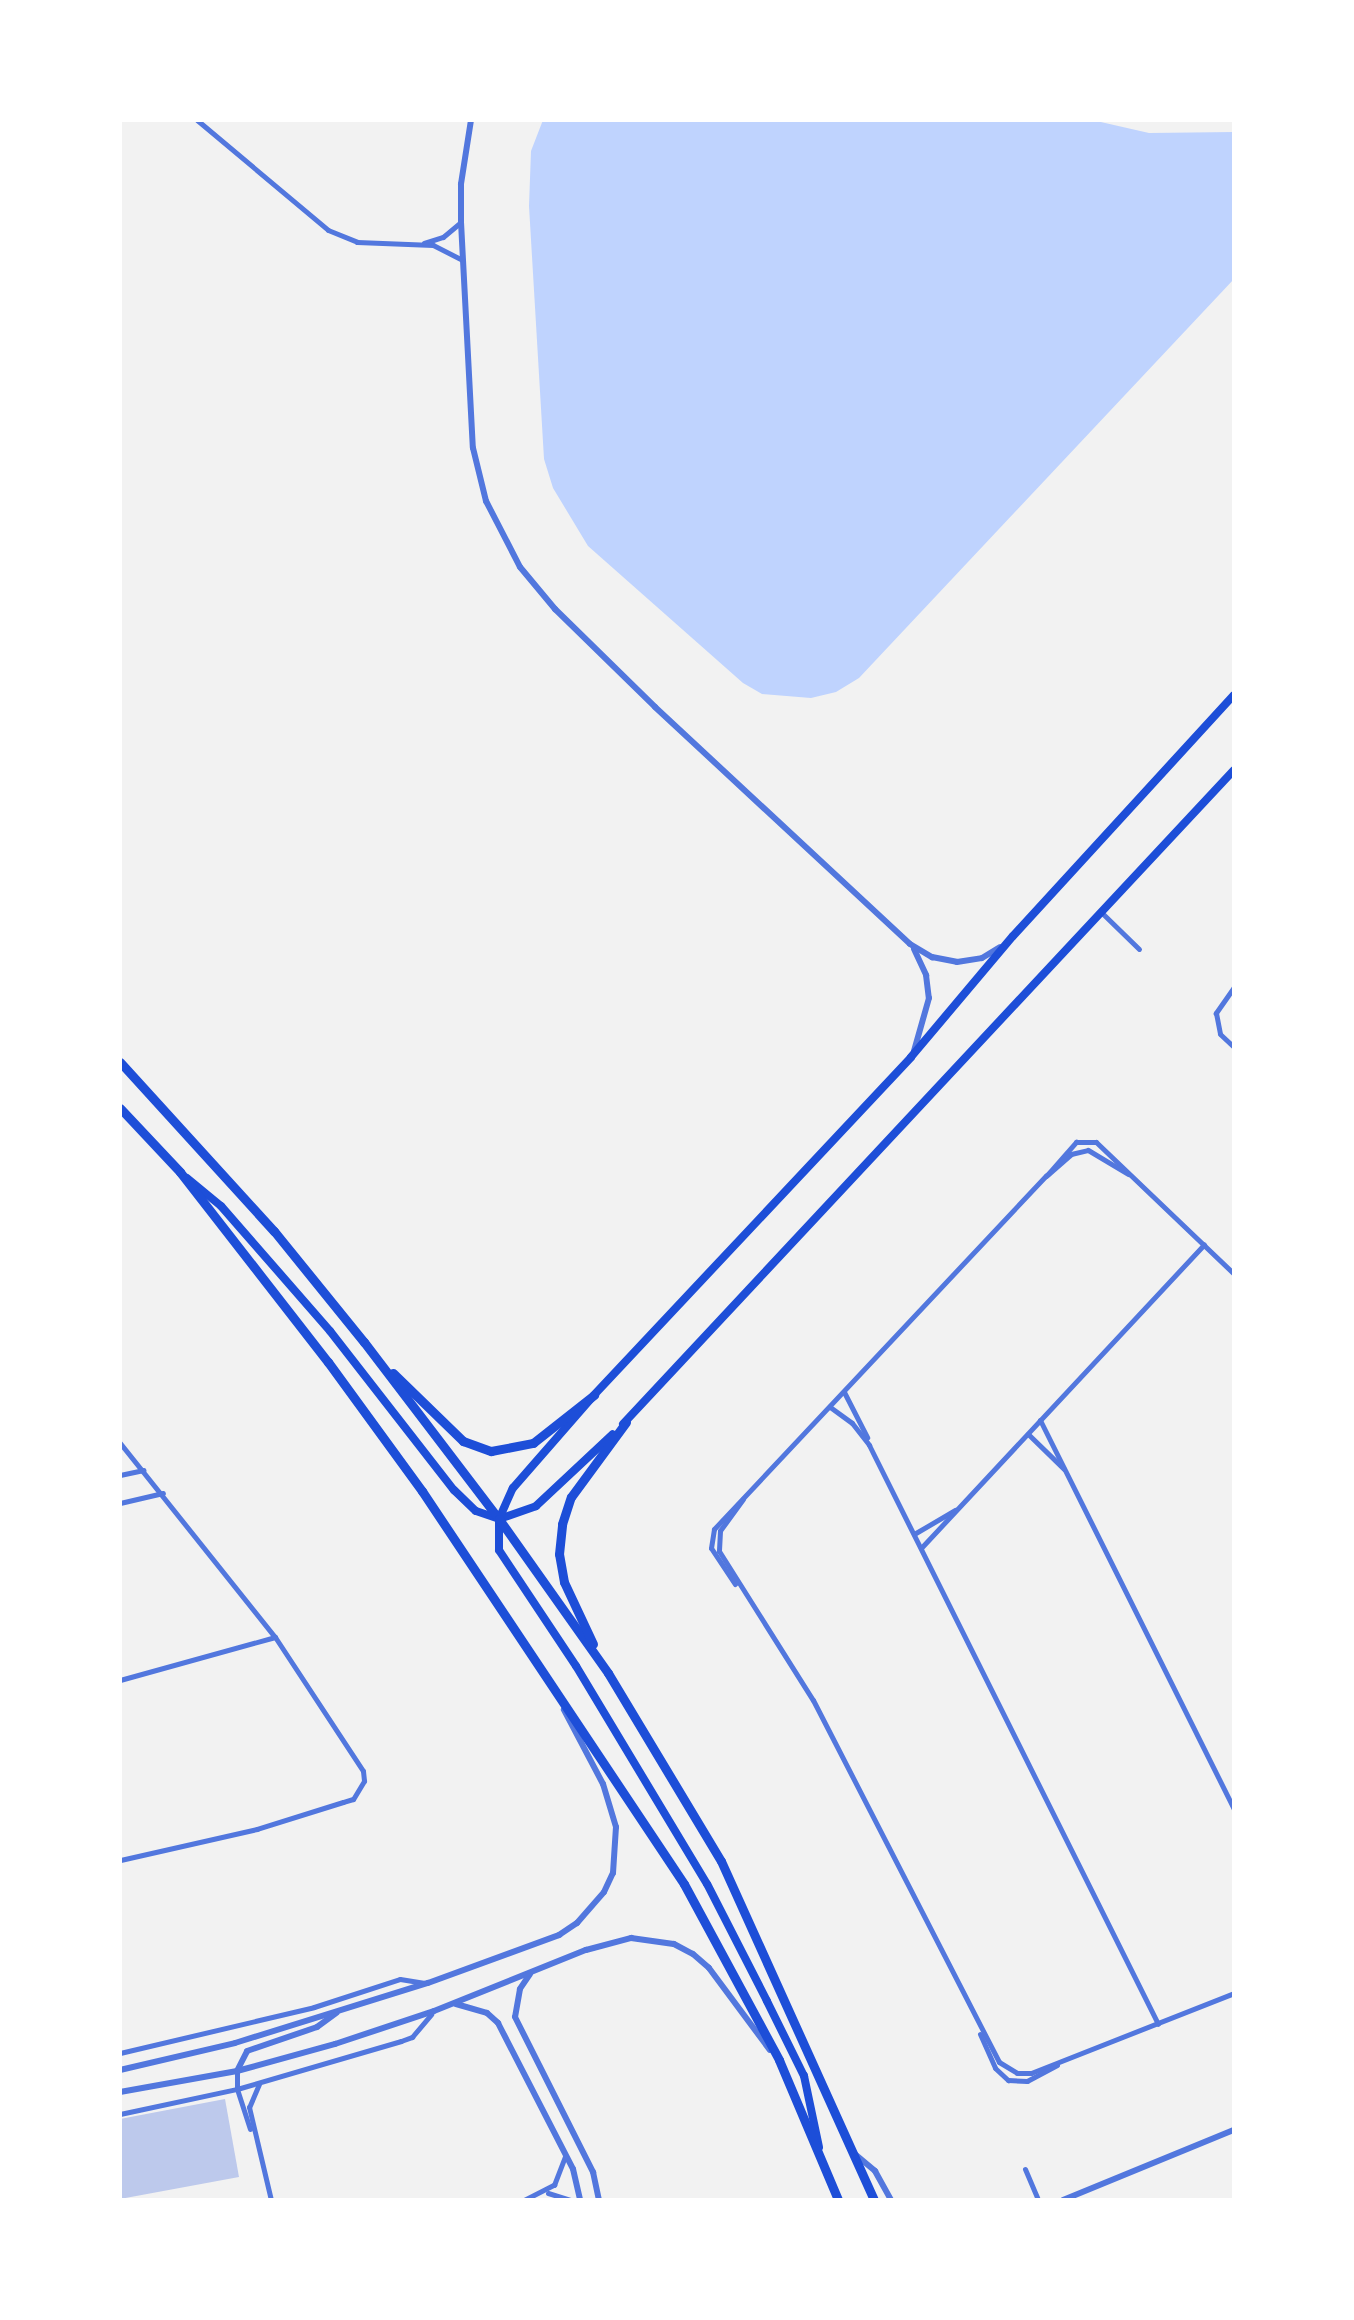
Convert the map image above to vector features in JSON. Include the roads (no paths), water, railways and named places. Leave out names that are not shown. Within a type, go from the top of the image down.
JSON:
[{"type":"main road","points":[[818,2147],[804,2076],[768,2000],[707,1884],[576,1666],[499,1550],[499,1519],[513,1488],[594,1395],[911,1057],[1012,936],[1234,695]]},
{"type":"main road","points":[[180,1172],[221,1206],[317,1316],[454,1490],[476,1512],[499,1519],[548,1497],[626,1422],[1234,770]]},
{"type":"main road","points":[[120,1062],[274,1231],[364,1342],[499,1519],[608,1673],[720,1861],[874,2200]]},
{"type":"main road","points":[[120,1108],[180,1172],[364,1410],[684,1884],[779,2060],[838,2200]]},
{"type":"main road","points":[[364,1342],[444,1426],[476,1448],[510,1450],[534,1443],[594,1395]]},
{"type":"main road","points":[[608,1673],[564,1582],[559,1554],[562,1524],[571,1497],[626,1422]]},
{"type":"street","points":[[197,120],[328,230],[357,242],[421,243],[444,248],[463,261]]},
{"type":"street","points":[[472,120],[463,167],[461,222],[473,448],[486,501],[520,567],[555,609],[910,944],[922,964],[929,998],[911,1057]]},
{"type":"street","points":[[421,243],[443,237],[461,222]]},
{"type":"street","points":[[1102,912],[1139,949]]},
{"type":"street","points":[[910,944],[944,960],[970,961],[993,953],[1012,936]]},
{"type":"street","points":[[1234,987],[1216,1013],[1220,1034],[1234,1047]]},
{"type":"street","points":[[1234,1274],[1128,1174],[1099,1153],[1088,1150],[1071,1154],[743,1498],[710,1538],[713,1554],[813,1700],[995,2068],[1008,2080],[1027,2081],[1058,2064],[1234,1993]]},
{"type":"street","points":[[921,1548],[1204,1245]]},
{"type":"street","points":[[844,1392],[1158,2024]]},
{"type":"street","points":[[830,1407],[869,1445]]},
{"type":"street","points":[[1040,1420],[1234,1808]]},
{"type":"street","points":[[1028,1434],[1054,1455],[1069,1476]]},
{"type":"street","points":[[120,1443],[275,1637],[363,1771],[361,1791],[344,1802],[256,1829],[120,1860]]},
{"type":"street","points":[[120,1476],[143,1470]]},
{"type":"street","points":[[120,1503],[163,1493]]},
{"type":"street","points":[[914,1534],[962,1505]]},
{"type":"street","points":[[120,1680],[275,1637]]},
{"type":"street","points":[[120,2070],[235,2043],[428,1983],[559,1935],[576,1924],[604,1892],[617,1850],[612,1805],[559,1695]]},
{"type":"street","points":[[120,2095],[237,2071],[434,2011],[610,1942],[653,1939],[674,1944],[709,1968],[779,2060]]},
{"type":"street","points":[[530,1974],[520,1989],[515,2016],[593,2172],[599,2200]]},
{"type":"street","points":[[120,2053],[314,2008],[400,1979],[428,1983]]},
{"type":"street","points":[[454,2003],[487,2013],[498,2023],[565,2153],[580,2200]]},
{"type":"street","points":[[120,2114],[238,2089],[412,2037],[434,2011]]},
{"type":"street","points":[[270,2200],[238,2089],[237,2071],[247,2051],[317,2028],[337,2012]]},
{"type":"street","points":[[252,2132],[249,2101],[262,2082]]},
{"type":"street","points":[[541,2107],[545,2099],[557,2102]]},
{"type":"street","points":[[1063,2200],[1234,2130]]},
{"type":"street","points":[[524,2200],[545,2193],[560,2176],[565,2153]]},
{"type":"street","points":[[856,2155],[871,2166],[891,2200]]},
{"type":"street","points":[[1025,2168],[1038,2200]]},
{"type":"street","points":[[545,2193],[571,2200]]},
{"type":"water","points":[[543,120],[1092,120],[1149,133],[1234,132],[1234,279],[859,678],[836,692],[811,698],[762,694],[743,683],[588,546],[553,488],[544,459],[529,206],[531,151]]}]
